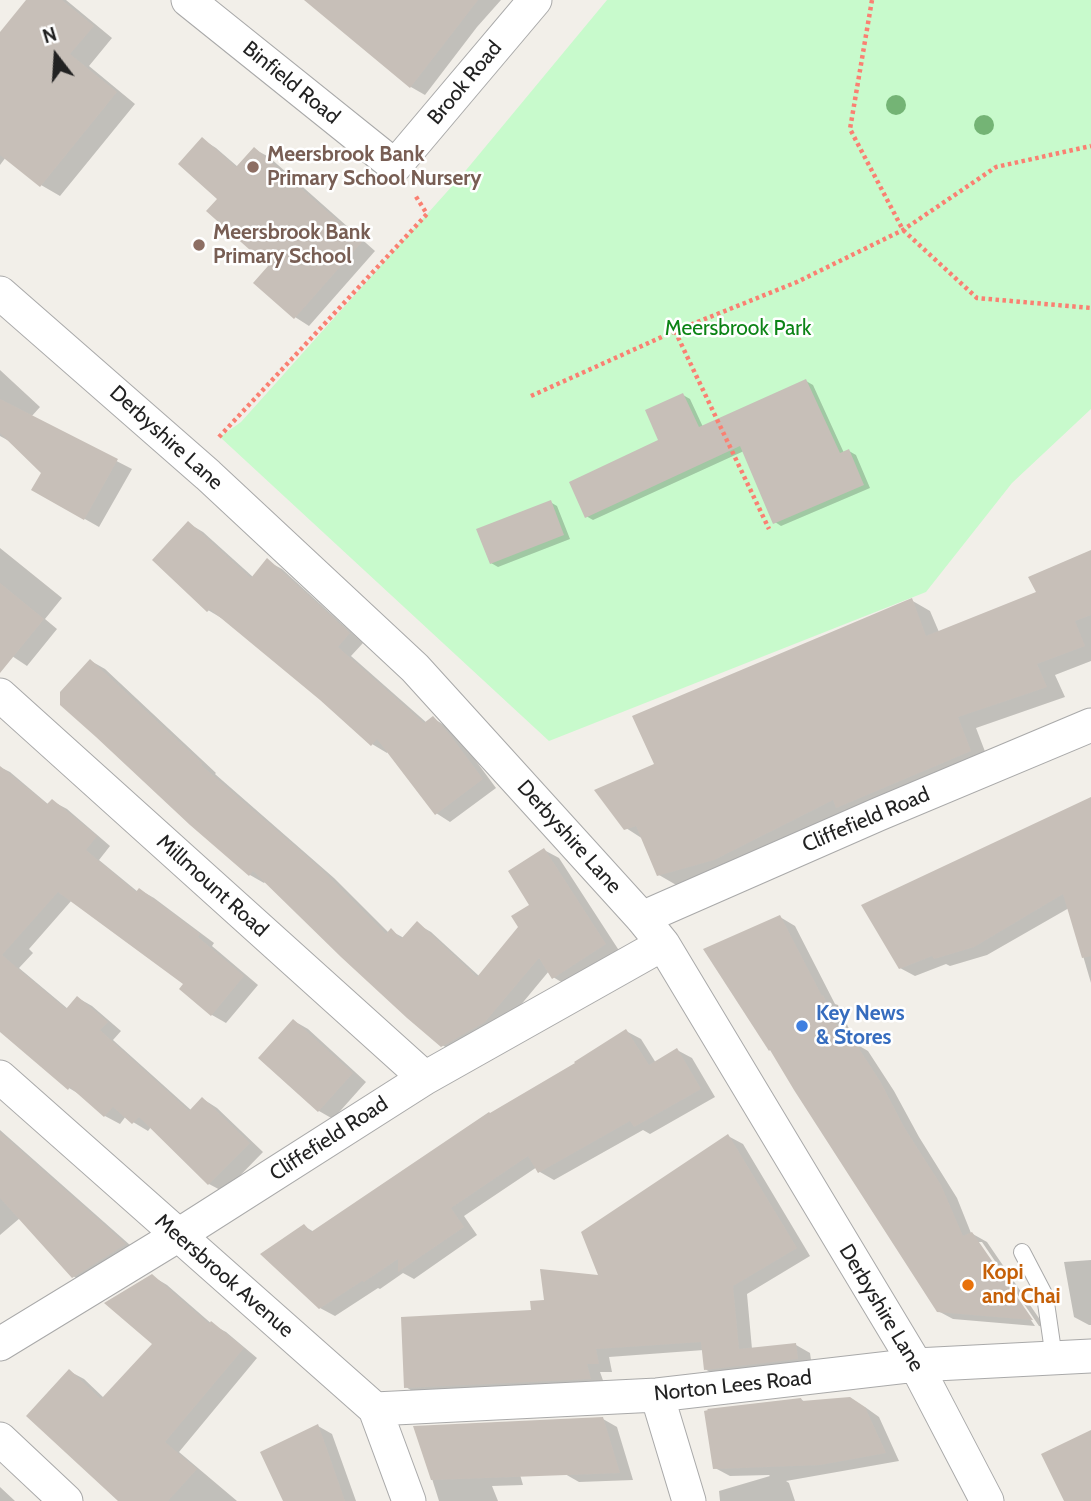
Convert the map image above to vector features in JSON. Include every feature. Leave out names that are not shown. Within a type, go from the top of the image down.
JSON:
[{"type":"street","name":"Binfield Road","points":[[188,0],[395,166]]},
{"type":"street","name":"Brook Road","points":[[395,166],[535,0]]},
{"type":"street","name":"Derbyshire Lane","points":[[0,293],[129,404],[415,668],[642,918],[663,944],[916,1365],[987,1501]]},
{"type":"street","name":"Millmount Road","points":[[0,695],[425,1078]]},
{"type":"street","name":"Cliffefield Road","points":[[642,918],[1091,725]]},
{"type":"street","name":"Cliffefield Road","points":[[0,1344],[177,1236],[425,1078],[663,944]]},
{"type":"street","name":"Meersbrook Avenue","points":[[0,1077],[374,1409],[409,1501]]},
{"type":"street","name":"Norton Lees Road","points":[[374,1409],[657,1395],[916,1365],[1091,1356]]},
{"type":"street","points":[[657,1395],[689,1501]]},
{"type":"street","points":[[0,1439],[66,1501]]},
{"type":"lane","points":[[1022,1252],[1045,1296],[1054,1358]]},
{"type":"path","points":[[872,0],[850,129],[903,230],[977,298],[1091,308]]},
{"type":"path","points":[[531,396],[675,331],[797,282],[903,230],[996,167],[1091,146]]},
{"type":"path","points":[[193,463],[427,214],[395,166]]},
{"type":"path","points":[[675,331],[769,529]]},
{"type":"green space","name":"Meersbrook Park","points":[[607,0],[1091,0],[1091,409],[1012,483],[926,592],[549,741],[220,437],[241,422],[462,175]]},
{"type":"building","points":[[26,0],[62,0],[94,26],[70,54],[117,92],[40,187],[0,155],[0,32]]},
{"type":"building","points":[[304,0],[478,0],[410,88]]},
{"type":"building","name":"Meersbrook Bank Primary School Nursery","points":[[202,137],[236,167],[254,147],[362,242],[294,319],[253,283],[268,266],[206,211],[217,199],[178,164]]},
{"type":"building","points":[[806,379],[840,453],[849,449],[864,485],[773,524],[740,446],[585,518],[569,482],[658,440],[645,410],[683,393],[699,427]]},
{"type":"building","points":[[0,399],[118,459],[84,520],[31,490],[41,473],[0,433]]},
{"type":"building","points":[[551,500],[564,535],[490,564],[476,529]]},
{"type":"building","points":[[188,521],[251,578],[267,558],[350,633],[338,647],[424,723],[433,716],[483,779],[435,815],[377,739],[371,746],[210,609],[207,612],[152,560]]},
{"type":"building","points":[[1091,550],[1091,615],[1075,621],[1085,646],[1037,664],[1047,687],[958,717],[971,751],[836,808],[833,800],[714,860],[657,876],[636,826],[624,830],[594,790],[654,764],[632,716],[912,598],[926,636],[1036,592],[1028,577]]},
{"type":"building","points":[[0,583],[44,619],[0,673]]},
{"type":"building","points":[[90,659],[203,764],[201,765],[319,867],[386,934],[391,928],[401,939],[417,921],[477,977],[518,927],[511,916],[529,905],[508,871],[544,848],[606,944],[552,979],[539,958],[485,1022],[441,1047],[341,957],[253,871],[249,876],[60,705],[60,692]]},
{"type":"building","points":[[0,766],[47,804],[52,799],[97,836],[86,850],[136,892],[139,888],[200,934],[198,937],[244,976],[211,1016],[179,989],[183,984],[58,892],[2,955],[66,1009],[77,996],[108,1022],[100,1030],[189,1111],[202,1097],[250,1143],[208,1185],[139,1117],[132,1124],[113,1107],[104,1117],[0,1032]]},
{"type":"building","points":[[1091,797],[1091,956],[1082,958],[1063,894],[974,947],[934,959],[932,956],[899,969],[861,905]]},
{"type":"building","points":[[780,915],[823,995],[846,1045],[854,1041],[880,1081],[904,1127],[941,1185],[963,1236],[972,1232],[1033,1320],[937,1312],[703,949]]},
{"type":"building","points":[[293,1019],[353,1073],[318,1112],[258,1058]]},
{"type":"building","points":[[626,1029],[649,1065],[677,1048],[701,1089],[634,1127],[630,1121],[538,1173],[528,1156],[451,1208],[464,1227],[398,1272],[398,1259],[319,1309],[260,1254],[304,1224],[311,1232],[489,1112],[575,1063]]},
{"type":"building","points":[[0,1132],[126,1244],[72,1278],[0,1198]]},
{"type":"building","points":[[728,1134],[797,1248],[733,1286],[739,1349],[796,1343],[798,1359],[704,1370],[701,1342],[596,1349],[599,1364],[587,1364],[591,1379],[404,1388],[401,1317],[531,1310],[530,1301],[544,1300],[540,1269],[598,1275],[581,1232]]},
{"type":"building","points":[[152,1274],[209,1324],[211,1321],[244,1348],[165,1442],[197,1469],[168,1501],[118,1501],[26,1416],[69,1369],[101,1399],[152,1344],[104,1303]]},
{"type":"building","points":[[850,1397],[865,1407],[886,1453],[820,1465],[713,1469],[704,1411],[707,1409],[801,1398],[802,1401]]},
{"type":"building","points":[[603,1417],[620,1473],[431,1480],[413,1426]]},
{"type":"building","points":[[318,1424],[345,1501],[283,1501],[260,1452]]},
{"type":"building","points":[[1091,1430],[1091,1501],[1064,1501],[1041,1454]]},
{"type":"place","name":"Meersbrook Bank Primary School Nursery","points":[[253,167]]},
{"type":"place","name":"Meersbrook Bank Primary School","points":[[199,245]]},
{"type":"place","name":"Key News & Stores","points":[[802,1026]]},
{"type":"place","name":"Kopi and Chai","points":[[968,1285]]}]
